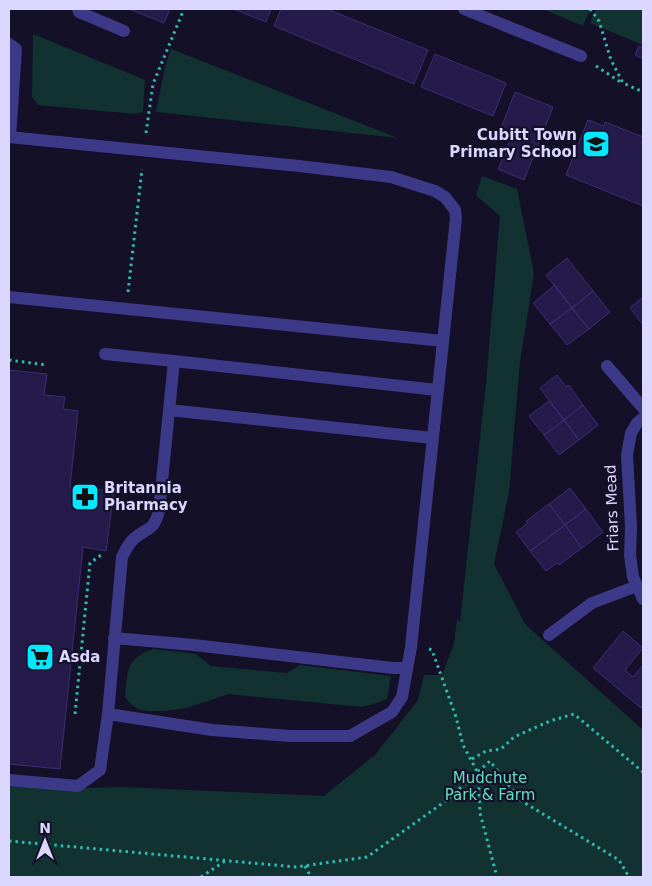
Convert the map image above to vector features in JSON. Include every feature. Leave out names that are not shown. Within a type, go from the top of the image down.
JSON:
[{"type":"street","points":[[78,9],[79,12],[124,31]]},
{"type":"street","points":[[464,9],[581,56]]},
{"type":"street","points":[[9,44],[16,49],[9,137],[391,177],[445,196],[452,203],[455,210],[456,218],[411,647],[402,697],[392,712],[350,736],[290,736],[212,730],[108,714]]},
{"type":"street","points":[[9,298],[443,341]]},
{"type":"street","points":[[105,354],[437,390]]},
{"type":"street","points":[[9,780],[78,786],[100,770],[108,714],[122,557],[127,546],[136,536],[149,530],[156,520],[159,511],[174,361]]},
{"type":"street","points":[[607,366],[643,408]]},
{"type":"street","points":[[169,410],[432,438]]},
{"type":"street","name":"Friars Mead","points":[[643,418],[631,433],[627,455],[631,527],[630,555],[633,577],[643,599]]},
{"type":"street","points":[[549,635],[592,602],[636,586]]},
{"type":"street","points":[[114,638],[407,668]]},
{"type":"path","points":[[145,139],[153,84],[184,9]]},
{"type":"path","points":[[590,9],[599,21],[611,60],[623,83]]},
{"type":"path","points":[[581,56],[623,83],[643,92]]},
{"type":"path","points":[[128,298],[143,162]]},
{"type":"path","points":[[9,360],[46,365]]},
{"type":"path","points":[[75,714],[90,563],[106,551]]},
{"type":"path","points":[[411,647],[432,650],[456,717],[463,745],[478,773],[480,813],[497,877]]},
{"type":"path","points":[[472,759],[486,752],[501,749],[514,738],[550,721],[574,714],[643,772]]},
{"type":"path","points":[[9,841],[296,867],[367,857],[448,800],[465,784],[468,778],[478,773],[490,761],[520,800],[619,860],[629,877]]},
{"type":"path","points":[[200,877],[226,860]]},
{"type":"path","points":[[305,866],[310,877]]},
{"type":"green space","points":[[543,9],[590,9],[583,26]]},
{"type":"green space","points":[[596,9],[643,9],[643,45],[590,23]]},
{"type":"green space","points":[[33,34],[145,80],[143,112],[135,114],[38,105],[32,97]]},
{"type":"green space","points":[[171,49],[398,138],[156,112],[165,67]]},
{"type":"green space","name":"Mudchute Park & Farm","points":[[482,176],[517,189],[534,273],[520,362],[509,492],[494,564],[525,624],[643,730],[643,877],[9,877],[9,784],[57,789],[122,787],[324,796],[376,754],[418,700],[424,675],[442,675],[454,644],[457,619],[460,622],[486,383],[500,216],[476,195]]},
{"type":"green space","points":[[154,649],[196,654],[211,666],[287,673],[300,665],[391,676],[387,699],[362,707],[229,694],[186,708],[147,711],[138,709],[125,697],[128,673],[133,661]]},
{"type":"building","points":[[129,9],[170,9],[164,23]]},
{"type":"building","points":[[233,9],[271,9],[266,22]]},
{"type":"building","points":[[281,9],[327,9],[428,50],[414,84],[274,26]]},
{"type":"building","points":[[639,46],[643,48],[643,59],[635,55]]},
{"type":"building","points":[[435,54],[506,83],[493,116],[421,87]]},
{"type":"building","points":[[515,92],[553,107],[524,180],[498,169],[513,133],[501,128]]},
{"type":"building","points":[[588,120],[604,126],[605,122],[643,137],[643,206],[566,175]]},
{"type":"building","points":[[567,258],[593,291],[572,308],[546,275]]},
{"type":"building","points":[[555,285],[572,308],[550,324],[533,303]]},
{"type":"building","points":[[593,291],[610,312],[589,329],[572,308]]},
{"type":"building","points":[[643,297],[643,325],[630,308]]},
{"type":"building","points":[[572,308],[589,329],[567,345],[550,324]]},
{"type":"building","name":"Asda","points":[[9,370],[47,374],[44,395],[65,397],[63,409],[78,411],[70,487],[114,491],[106,551],[83,547],[60,769],[9,764]]},
{"type":"building","points":[[557,375],[566,387],[569,385],[583,405],[564,420],[540,388]]},
{"type":"building","points":[[549,401],[564,420],[544,435],[529,416]]},
{"type":"building","points":[[583,405],[598,425],[579,440],[564,420]]},
{"type":"building","points":[[564,420],[579,440],[559,455],[544,435]]},
{"type":"building","points":[[570,488],[586,509],[565,525],[549,504]]},
{"type":"building","points":[[549,504],[565,525],[530,551],[516,532],[528,523],[526,521]]},
{"type":"building","points":[[586,509],[603,532],[582,548],[565,525]]},
{"type":"building","points":[[565,525],[582,548],[559,565],[557,563],[546,571],[530,551]]},
{"type":"building","points":[[623,631],[643,648],[625,670],[633,677],[643,665],[643,705],[641,708],[593,668]]},
{"type":"place","name":"Cubitt Town Primary School","points":[[596,144]]},
{"type":"place","name":"Britannia Pharmacy","points":[[85,497]]},
{"type":"place","name":"Asda","points":[[40,657]]}]
